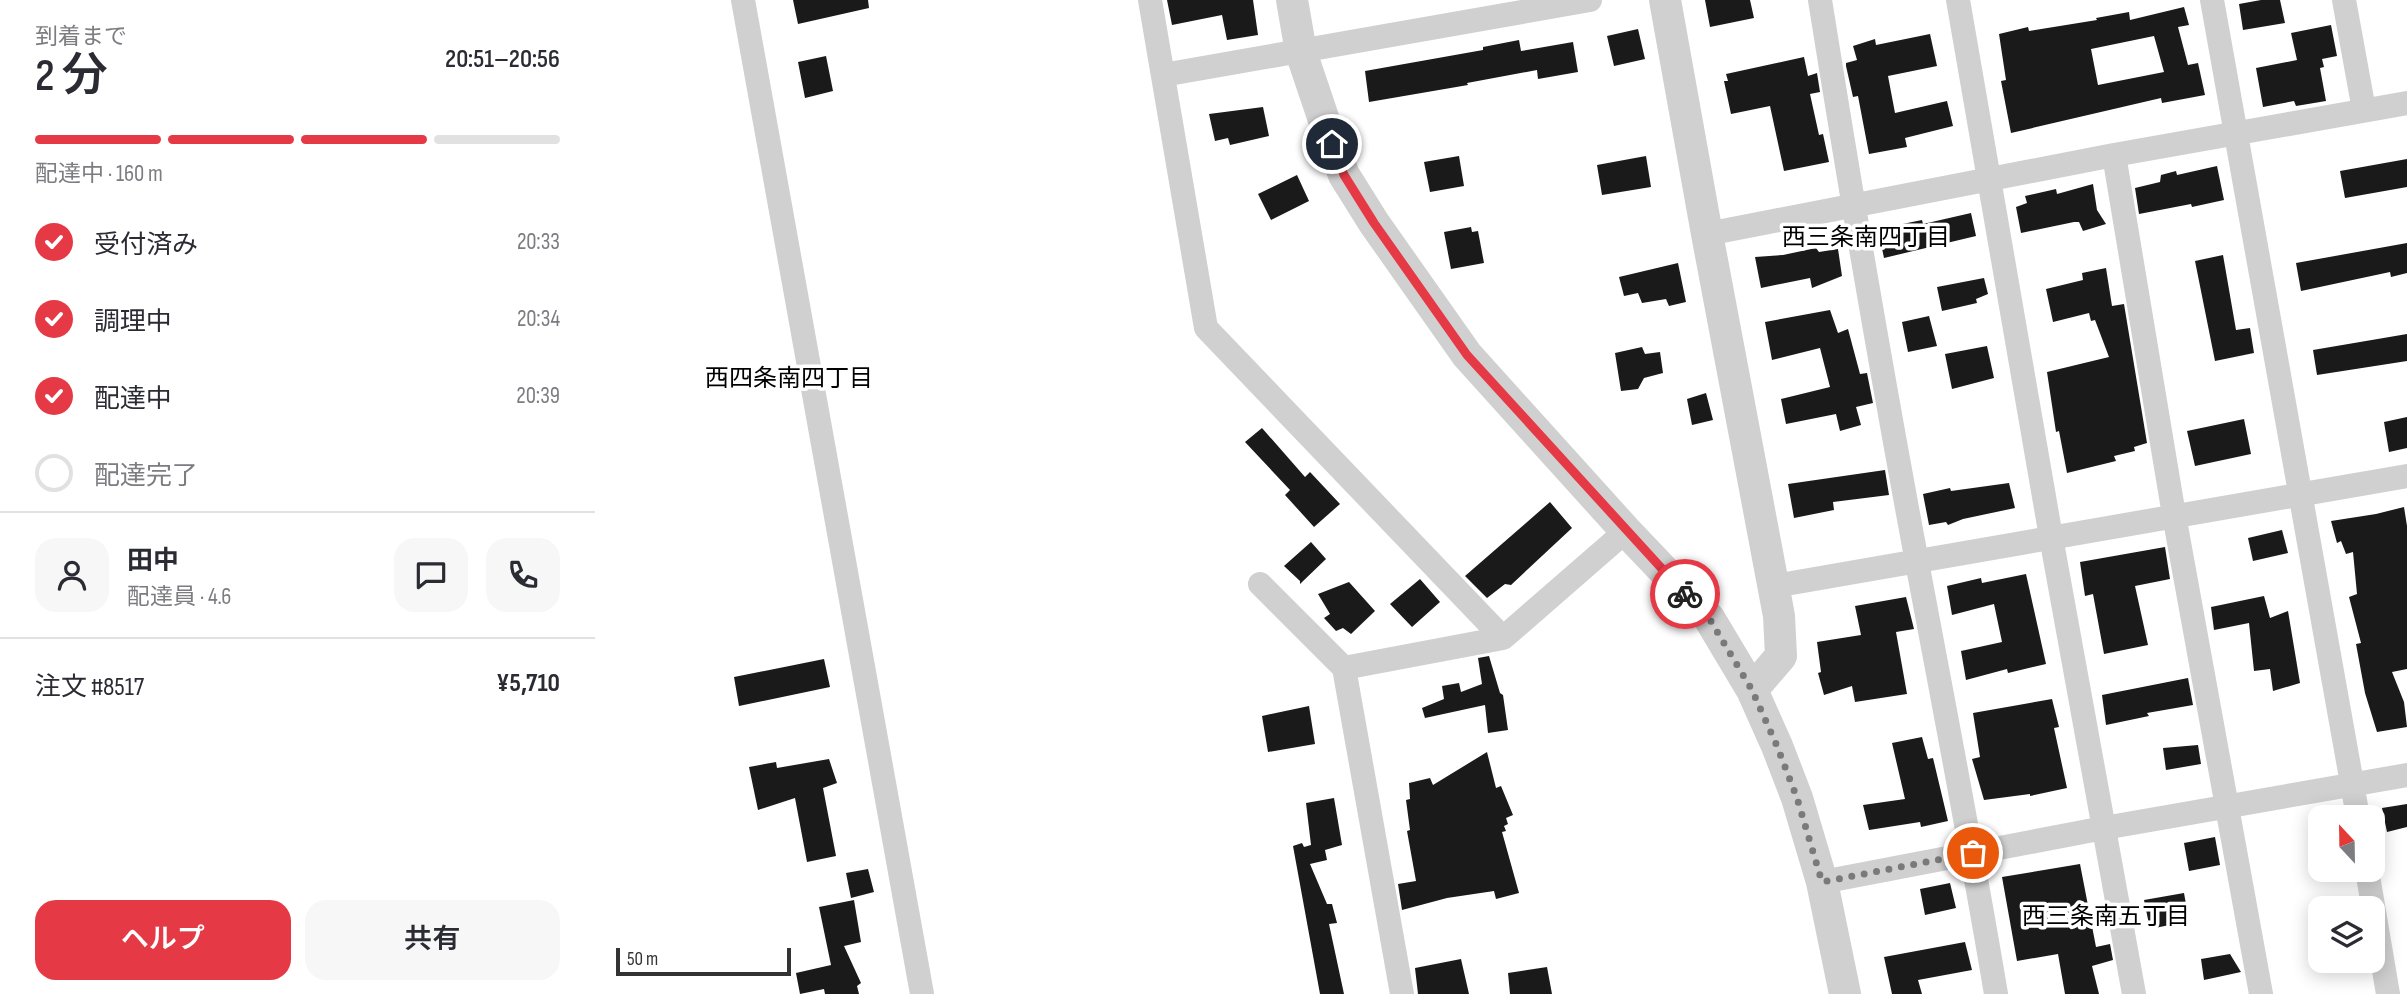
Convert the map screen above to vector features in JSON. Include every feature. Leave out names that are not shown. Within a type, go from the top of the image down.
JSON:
[{"type":"street","points":[[743,0],[922,994]]},
{"type":"street","points":[[1150,0],[1206,328],[1503,638]]},
{"type":"street","points":[[1292,0],[1301,52],[1344,175],[1374,223],[1467,355],[1626,531],[1709,618],[1752,690],[1797,798],[1822,882],[1845,994]]},
{"type":"street","points":[[1163,75],[1590,0]]},
{"type":"street","points":[[1665,0],[1774,586],[1781,656],[1752,690]]},
{"type":"street","points":[[1820,0],[1853,205],[1973,853],[1996,994]]},
{"type":"street","points":[[1958,0],[2134,994]]},
{"type":"street","points":[[2212,0],[2356,805]]},
{"type":"street","points":[[2344,0],[2364,110]]},
{"type":"street","points":[[1707,234],[1989,178],[2407,103]]},
{"type":"street","points":[[2114,155],[2174,515],[2260,994]]},
{"type":"street","points":[[1774,586],[2407,476]]},
{"type":"street","points":[[1344,668],[1503,638],[1626,531]]},
{"type":"street","points":[[1260,584],[1344,668],[1402,994]]},
{"type":"street","points":[[1822,882],[2104,828],[2407,775]]},
{"type":"street","points":[[2369,882],[2388,994]]},
{"type":"building","points":[[793,0],[868,0],[869,8],[798,24]]},
{"type":"building","points":[[1167,0],[1253,0],[1258,35],[1227,40],[1222,15],[1172,25]]},
{"type":"building","points":[[1705,0],[1750,0],[1754,18],[1710,27]]},
{"type":"building","points":[[2280,0],[2285,23],[2243,30],[2239,4]]},
{"type":"building","points":[[2184,7],[2189,25],[2178,27],[2188,65],[2198,63],[2205,95],[2162,103],[2161,98],[2011,133],[2001,81],[2006,80],[1999,34],[2028,27],[2029,31],[2097,20],[2096,18],[2129,12],[2130,20]],"holes":[[[2154,36],[2164,72],[2098,85],[2091,49]]]},
{"type":"building","points":[[2331,25],[2337,56],[2322,59],[2324,67],[2320,68],[2326,101],[2296,106],[2294,101],[2263,107],[2256,68],[2297,60],[2291,33]]},
{"type":"building","points":[[1638,29],[1645,59],[1614,66],[1607,36]]},
{"type":"building","points":[[1930,34],[1937,66],[1888,76],[1895,113],[1947,101],[1953,126],[1905,138],[1907,147],[1869,154],[1858,96],[1853,97],[1846,66],[1846,63],[1857,60],[1853,46],[1875,39],[1876,45]]},
{"type":"building","points":[[1519,40],[1521,51],[1573,42],[1578,72],[1538,79],[1537,70],[1369,102],[1365,71],[1483,50],[1483,47]]},
{"type":"building","points":[[826,56],[833,91],[805,98],[798,62]]},
{"type":"building","points":[[1804,57],[1808,76],[1817,73],[1820,92],[1810,94],[1819,135],[1823,134],[1829,162],[1784,171],[1770,106],[1731,114],[1724,81],[1728,81],[1726,74]]},
{"type":"building","points":[[1263,107],[1269,136],[1230,145],[1228,138],[1215,141],[1209,114]]},
{"type":"building","points":[[1459,156],[1464,186],[1430,192],[1424,162]]},
{"type":"building","points":[[1646,156],[1651,187],[1602,195],[1597,165]]},
{"type":"building","points":[[2407,159],[2407,187],[2345,198],[2340,171]]},
{"type":"building","points":[[2217,166],[2224,200],[2139,214],[2135,188],[2160,182],[2161,175],[2176,171],[2177,175]]},
{"type":"building","points":[[1297,175],[1309,201],[1271,220],[1258,194]]},
{"type":"building","points":[[2093,184],[2097,210],[2106,224],[2083,231],[2079,222],[2074,222],[2021,233],[2016,207],[2027,203],[2025,196],[2056,189],[2057,194]]},
{"type":"building","points":[[1971,213],[1976,236],[1884,258],[1878,229],[1922,220],[1923,224]]},
{"type":"building","points":[[1471,227],[1472,232],[1478,231],[1484,263],[1451,269],[1444,232]]},
{"type":"building","points":[[2407,243],[2407,273],[2391,277],[2390,272],[2301,291],[2296,263]]},
{"type":"building","points":[[1816,248],[1819,252],[1838,249],[1842,276],[1812,288],[1810,278],[1761,288],[1755,257],[1783,255]]},
{"type":"building","points":[[2223,255],[2236,330],[2250,328],[2254,353],[2215,361],[2195,261]]},
{"type":"building","points":[[1678,263],[1686,302],[1669,306],[1666,299],[1642,303],[1638,293],[1624,296],[1619,277]]},
{"type":"building","points":[[2106,268],[2112,306],[2124,304],[2147,443],[2134,447],[2135,451],[2114,456],[2116,461],[2067,473],[2059,431],[2056,432],[2047,372],[2109,357],[2095,320],[2091,321],[2089,313],[2053,322],[2046,289],[2083,280],[2082,273]]},
{"type":"building","points":[[1984,278],[1988,294],[1976,299],[1977,303],[1942,311],[1937,287]]},
{"type":"building","points":[[1830,310],[1838,333],[1848,329],[1860,374],[1867,373],[1873,403],[1856,407],[1861,425],[1840,431],[1836,414],[1786,424],[1781,399],[1830,387],[1820,348],[1772,360],[1765,322]]},
{"type":"building","points":[[1929,316],[1937,346],[1908,352],[1902,322]]},
{"type":"building","points":[[2407,334],[2407,361],[2317,375],[2313,350]]},
{"type":"building","points":[[1987,346],[1994,378],[1952,389],[1945,354]]},
{"type":"building","points":[[1642,347],[1645,354],[1660,352],[1663,373],[1644,378],[1638,389],[1621,391],[1615,353]]},
{"type":"building","points":[[1706,393],[1713,420],[1692,425],[1687,399]]},
{"type":"building","points":[[2407,417],[2407,448],[2389,452],[2384,422]]},
{"type":"building","points":[[2244,419],[2251,454],[2195,466],[2187,431]]},
{"type":"building","points":[[1262,428],[1305,477],[1310,472],[1340,504],[1314,527],[1285,495],[1290,490],[1245,442]]},
{"type":"building","points":[[1885,470],[1889,495],[1833,502],[1834,510],[1794,518],[1788,484]]},
{"type":"building","points":[[2009,483],[2015,508],[1963,519],[1948,525],[1946,522],[1929,525],[1923,494],[1950,488],[1951,491]]},
{"type":"building","points":[[1550,502],[1572,528],[1511,585],[1505,584],[1487,598],[1465,576]]},
{"type":"building","points":[[2404,507],[2407,526],[2407,669],[2392,672],[2404,702],[2407,727],[2377,732],[2365,693],[2356,644],[2361,643],[2349,597],[2357,594],[2353,552],[2346,554],[2341,541],[2337,543],[2331,521]]},
{"type":"building","points":[[2282,530],[2288,553],[2253,561],[2248,538]]},
{"type":"building","points":[[1311,542],[1326,559],[1300,584],[1284,566]]},
{"type":"building","points":[[2165,547],[2170,579],[2135,586],[2148,645],[2104,654],[2093,594],[2085,596],[2080,562]]},
{"type":"building","points":[[2026,574],[2046,664],[2008,673],[2007,669],[1966,680],[1961,651],[2002,642],[1994,604],[1952,615],[1947,586],[1981,578],[1982,583]]},
{"type":"building","points":[[1420,579],[1440,602],[1412,627],[1390,604]]},
{"type":"building","points":[[1349,582],[1375,611],[1351,634],[1343,628],[1336,631],[1324,618],[1330,614],[1318,594]]},
{"type":"building","points":[[2264,596],[2270,618],[2288,611],[2300,683],[2273,691],[2270,669],[2254,671],[2249,623],[2214,630],[2211,607]]},
{"type":"building","points":[[1906,597],[1914,629],[1896,632],[1907,694],[1855,702],[1852,686],[1824,695],[1818,673],[1821,672],[1817,642],[1861,635],[1855,606]]},
{"type":"building","points":[[1489,656],[1500,693],[1503,695],[1508,730],[1488,733],[1485,705],[1425,718],[1422,708],[1444,699],[1442,686],[1459,683],[1461,692],[1482,684],[1478,658]]},
{"type":"building","points":[[824,659],[830,687],[739,706],[734,677]]},
{"type":"building","points":[[2188,678],[2193,705],[2147,713],[2149,716],[2106,725],[2102,695]]},
{"type":"building","points":[[2052,699],[2059,727],[2054,728],[2067,788],[2030,796],[1984,800],[1972,759],[1980,757],[1973,713]]},
{"type":"building","points":[[1309,706],[1315,744],[1268,752],[1262,716]]},
{"type":"building","points":[[1922,737],[1928,759],[1933,758],[1948,821],[1921,827],[1920,822],[1869,830],[1863,805],[1905,799],[1892,743]]},
{"type":"building","points":[[2198,745],[2201,764],[2166,770],[2163,748]]},
{"type":"building","points":[[1487,752],[1496,788],[1501,786],[1513,815],[1506,818],[1506,831],[1502,832],[1519,893],[1496,899],[1494,891],[1447,898],[1402,910],[1398,884],[1416,881],[1407,831],[1410,830],[1406,800],[1410,799],[1409,783],[1430,778],[1433,785]]},
{"type":"building","points":[[829,759],[837,783],[823,788],[836,856],[807,862],[795,798],[758,810],[749,767],[776,762],[777,768]]},
{"type":"building","points":[[1334,798],[1342,845],[1325,850],[1327,860],[1310,864],[1327,904],[1332,904],[1337,923],[1329,924],[1344,994],[1320,994],[1293,846],[1302,843],[1304,847],[1311,845],[1306,803]]},
{"type":"building","points":[[2407,804],[2407,827],[2387,832],[2385,808]]},
{"type":"building","points":[[2215,837],[2220,865],[2189,871],[2184,843]]},
{"type":"building","points":[[2080,864],[2096,947],[2110,944],[2113,960],[2092,966],[2099,994],[2065,994],[2058,954],[2017,961],[2002,877]]},
{"type":"building","points":[[868,869],[874,892],[851,898],[846,873]]},
{"type":"building","points":[[1950,883],[1956,908],[1925,915],[1920,889]]},
{"type":"building","points":[[2184,893],[2189,921],[2150,929],[2144,900]]},
{"type":"building","points":[[854,900],[861,942],[844,946],[861,983],[857,986],[859,994],[825,994],[824,989],[800,994],[796,973],[831,965],[819,907]]},
{"type":"building","points":[[1965,942],[1972,970],[1918,980],[1922,994],[1892,994],[1884,957]]},
{"type":"building","points":[[2230,954],[2241,972],[2204,980],[2201,959]]},
{"type":"building","points":[[1461,959],[1469,994],[1418,994],[1415,968]]},
{"type":"building","points":[[1547,967],[1552,994],[1510,994],[1508,973]]},
{"type":"way so far","points":[[1685,594],[1709,618],[1752,690],[1797,798],[1822,882],[1973,853]]},
{"type":"district","name":"西三条南四丁目","points":[[1866,237]]},
{"type":"district","name":"西四条南四丁目","points":[[789,378]]},
{"type":"district","name":"西三条南五丁目","points":[[2106,916]]},
{"type":"route","points":[[1332,144],[1344,175],[1374,223],[1467,355],[1685,594]]}]
